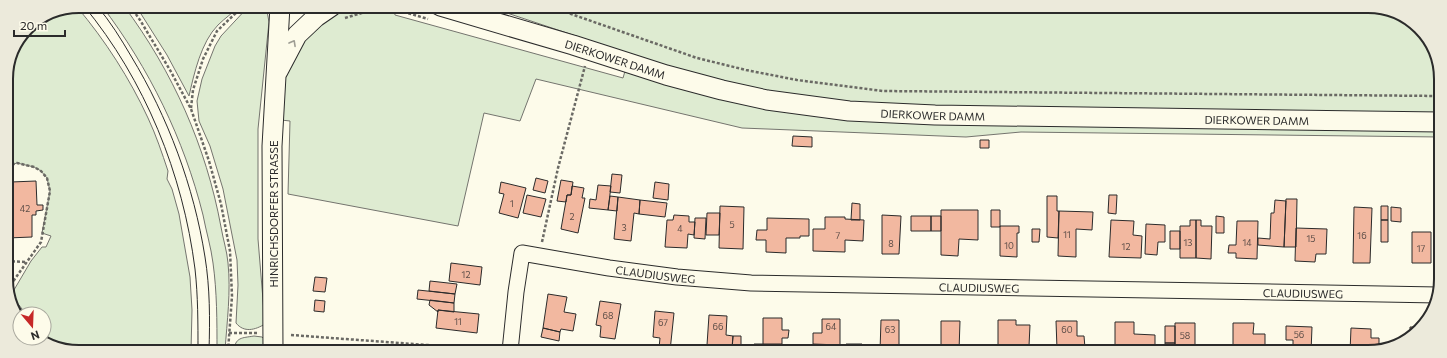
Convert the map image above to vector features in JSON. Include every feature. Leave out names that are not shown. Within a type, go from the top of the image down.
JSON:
[{"type":"street","name":"HINRICHSDORFER STRASSE","points":[[273,345],[272,146],[280,13]]},
{"type":"street","name":"HINRICHSDORFER STRASSE","points":[[275,77],[297,35],[322,13]]},
{"type":"street","name":"DIERKOWER DAMM","points":[[464,13],[573,45],[666,75],[722,90],[767,100],[849,111],[936,115],[1434,122]]},
{"type":"street","name":"CLAUDIUSWEG","points":[[506,345],[522,253],[609,268],[678,277],[751,283],[1432,295]]},
{"type":"path","points":[[135,13],[166,63],[191,109],[209,161],[221,204],[230,252],[232,296],[228,345]]},
{"type":"path","points":[[191,109],[193,90],[203,59],[217,31],[234,13]]},
{"type":"path","points":[[571,13],[697,58],[797,80],[883,91],[1434,96]]},
{"type":"path","points":[[539,256],[558,168],[586,64]]},
{"type":"path","points":[[13,164],[17,163],[34,166],[47,178],[50,191],[41,242],[13,281]]},
{"type":"path","points":[[13,261],[26,262]]},
{"type":"path","points":[[229,333],[263,333]]},
{"type":"path","points":[[286,334],[428,345]]},
{"type":"green space","points":[[82,13],[107,46],[141,103],[159,144],[168,171],[167,179],[172,189],[179,214],[190,277],[192,310],[191,345],[66,344],[52,339],[52,306],[20,306],[14,290],[31,261],[42,247],[46,247],[51,236],[42,233],[50,191],[47,178],[41,171],[34,167],[17,163],[13,164],[13,75],[15,62],[27,39],[36,29],[46,22],[58,17]]},
{"type":"green space","points":[[107,13],[129,13],[142,31],[172,84],[197,139],[215,197],[227,258],[229,296],[225,345],[217,345],[216,296],[212,257],[203,215],[186,159],[150,79]]},
{"type":"green space","points":[[140,13],[232,13],[218,25],[207,40],[199,59],[189,96],[167,55]]},
{"type":"green space","points":[[242,13],[267,13],[269,22],[258,129],[258,239],[265,324],[250,330],[242,328],[236,323],[238,285],[237,260],[223,189],[210,146],[199,121],[197,101],[202,79],[215,46],[221,36]]},
{"type":"green space","points":[[395,13],[395,15],[623,78],[630,54],[507,13],[1381,14],[1401,22],[1415,32],[1427,50],[1433,66],[1434,137],[1021,132],[966,137],[742,128],[536,79],[520,121],[484,113],[458,226],[288,194],[290,121],[281,120],[282,96],[288,64],[296,44],[329,14]]},
{"type":"green space","points":[[254,336],[262,337],[265,340],[265,345],[235,345],[240,339]]},
{"type":"building","points":[[793,136],[812,137],[812,147],[792,146]]},
{"type":"building","points":[[980,140],[989,140],[989,148],[980,148]]},
{"type":"building","points":[[612,174],[622,175],[620,193],[610,192]]},
{"type":"building","points":[[536,178],[548,181],[545,193],[533,190]]},
{"type":"building","points":[[561,180],[573,182],[571,195],[567,195],[566,202],[557,201]]},
{"type":"building","points":[[36,181],[37,205],[43,205],[43,210],[36,211],[36,215],[32,215],[32,237],[13,238],[13,182]]},
{"type":"building","points":[[501,182],[526,188],[518,218],[499,213],[504,194],[499,193]]},
{"type":"building","points":[[655,182],[669,184],[668,200],[653,198]]},
{"type":"building","points":[[598,185],[611,186],[608,210],[589,208],[590,199],[596,200]]},
{"type":"building","points":[[572,186],[584,188],[582,198],[585,198],[578,233],[561,229],[567,195],[571,195]]},
{"type":"building","points":[[527,195],[546,199],[541,217],[523,213]]},
{"type":"building","points":[[1109,195],[1117,195],[1116,214],[1108,213]]},
{"type":"building","points":[[610,196],[618,197],[617,211],[608,210]]},
{"type":"building","points":[[1047,196],[1057,196],[1057,211],[1059,211],[1058,238],[1047,237]]},
{"type":"building","points":[[618,197],[640,200],[639,214],[634,213],[631,241],[614,239]]},
{"type":"building","points":[[1286,199],[1297,199],[1296,247],[1284,247]]},
{"type":"building","points":[[640,200],[667,203],[665,217],[639,214]]},
{"type":"building","points":[[1275,200],[1286,201],[1284,247],[1258,245],[1258,238],[1270,239],[1271,213],[1274,213]]},
{"type":"building","points":[[852,203],[860,204],[860,220],[851,220]]},
{"type":"building","points":[[720,206],[744,207],[743,249],[719,248]]},
{"type":"building","points":[[1381,206],[1388,206],[1388,220],[1381,220]]},
{"type":"building","points":[[1354,207],[1372,208],[1370,263],[1353,263]]},
{"type":"building","points":[[1391,207],[1401,208],[1401,222],[1391,221]]},
{"type":"building","points":[[941,210],[978,210],[978,240],[959,239],[958,256],[941,255]]},
{"type":"building","points":[[991,210],[1000,210],[1000,227],[991,227]]},
{"type":"building","points":[[1059,211],[1093,212],[1092,230],[1076,229],[1076,257],[1058,256]]},
{"type":"building","points":[[707,213],[720,213],[719,235],[706,235]]},
{"type":"building","points":[[674,215],[689,216],[689,222],[695,222],[694,235],[688,234],[687,248],[665,247],[667,220],[673,220]]},
{"type":"building","points":[[882,215],[901,216],[899,254],[882,254]]},
{"type":"building","points":[[911,216],[931,216],[931,231],[911,231]]},
{"type":"building","points":[[931,216],[941,216],[941,231],[931,231]]},
{"type":"building","points":[[1216,216],[1224,217],[1224,233],[1216,233]]},
{"type":"building","points":[[825,217],[845,217],[845,219],[864,220],[863,241],[845,240],[845,252],[813,251],[813,229],[825,229]]},
{"type":"building","points":[[695,218],[706,218],[705,239],[694,238]]},
{"type":"building","points":[[767,218],[809,219],[809,236],[800,236],[800,238],[786,238],[786,253],[766,252],[766,240],[756,240],[757,230],[767,230]]},
{"type":"building","points":[[1111,220],[1134,221],[1133,235],[1142,236],[1141,258],[1109,257]]},
{"type":"building","points":[[1190,220],[1196,220],[1196,258],[1180,258],[1180,226],[1190,226]]},
{"type":"building","points":[[1196,220],[1201,220],[1201,226],[1212,226],[1211,259],[1196,258]]},
{"type":"building","points":[[1381,220],[1388,220],[1388,242],[1381,242]]},
{"type":"building","points":[[1237,221],[1258,221],[1257,259],[1236,258],[1236,253],[1228,253],[1229,245],[1236,245]]},
{"type":"building","points":[[1146,224],[1165,225],[1165,242],[1158,242],[1157,255],[1145,254]]},
{"type":"building","points":[[1000,226],[1019,226],[1019,233],[1017,233],[1017,257],[1000,256]]},
{"type":"building","points":[[1296,228],[1327,229],[1326,254],[1316,254],[1315,262],[1295,261]]},
{"type":"building","points":[[1032,229],[1040,229],[1039,242],[1032,242]]},
{"type":"building","points":[[1170,231],[1180,231],[1180,249],[1170,249]]},
{"type":"building","points":[[1412,232],[1431,232],[1431,263],[1412,263]]},
{"type":"building","points":[[451,263],[482,267],[480,285],[449,281]]},
{"type":"building","points":[[315,277],[327,278],[325,292],[313,291]]},
{"type":"building","points":[[430,281],[457,284],[455,294],[429,291]]},
{"type":"building","points":[[418,290],[455,294],[454,303],[417,299]]},
{"type":"building","points":[[548,294],[567,297],[564,312],[576,314],[573,331],[561,329],[560,332],[543,328]]},
{"type":"building","points":[[315,300],[325,301],[324,312],[314,311]]},
{"type":"building","points":[[430,300],[454,303],[454,312],[438,310],[438,312],[429,305]]},
{"type":"building","points":[[600,301],[621,304],[615,339],[600,337],[601,326],[596,325]]},
{"type":"building","points":[[438,310],[479,314],[477,333],[436,328]]},
{"type":"building","points":[[655,311],[674,313],[671,345],[659,345],[660,338],[653,337]]},
{"type":"building","points":[[709,315],[727,316],[726,335],[733,336],[732,345],[707,345]]},
{"type":"building","points":[[763,318],[782,318],[782,330],[789,330],[788,338],[782,338],[782,344],[763,344]]},
{"type":"building","points":[[822,319],[840,319],[840,345],[813,344],[813,333],[822,333]]},
{"type":"building","points":[[881,320],[899,320],[899,345],[880,345]]},
{"type":"building","points":[[998,320],[1016,320],[1016,325],[1030,325],[1029,345],[998,345]]},
{"type":"building","points":[[941,321],[960,321],[959,345],[941,345]]},
{"type":"building","points":[[1056,321],[1077,321],[1077,336],[1084,336],[1085,345],[1057,345]]},
{"type":"building","points":[[1115,322],[1134,322],[1134,334],[1155,335],[1155,345],[1115,345]]},
{"type":"building","points":[[1175,323],[1195,323],[1195,345],[1175,345]]},
{"type":"building","points":[[1233,323],[1254,323],[1253,334],[1265,334],[1265,345],[1233,345]]},
{"type":"building","points":[[1165,326],[1175,326],[1175,343],[1165,343]]},
{"type":"building","points":[[1286,326],[1312,327],[1311,345],[1293,345],[1293,340],[1286,340]]},
{"type":"building","points":[[543,328],[560,332],[559,341],[541,337]]},
{"type":"building","points":[[1351,328],[1371,329],[1371,338],[1379,338],[1379,344],[1350,345]]},
{"type":"building","points":[[733,336],[741,336],[741,345],[732,345]]},
{"type":"building","points":[[1165,343],[1175,343],[1175,345],[1165,345]]},
{"type":"building","points":[[846,344],[862,344],[862,345]]},
{"type":"tram line","points":[[89,13],[106,35],[143,97],[171,164],[181,198],[195,269],[198,345]]},
{"type":"tram line","points":[[102,13],[119,37],[157,103],[187,179],[200,231],[207,269],[210,327],[209,345]]}]
